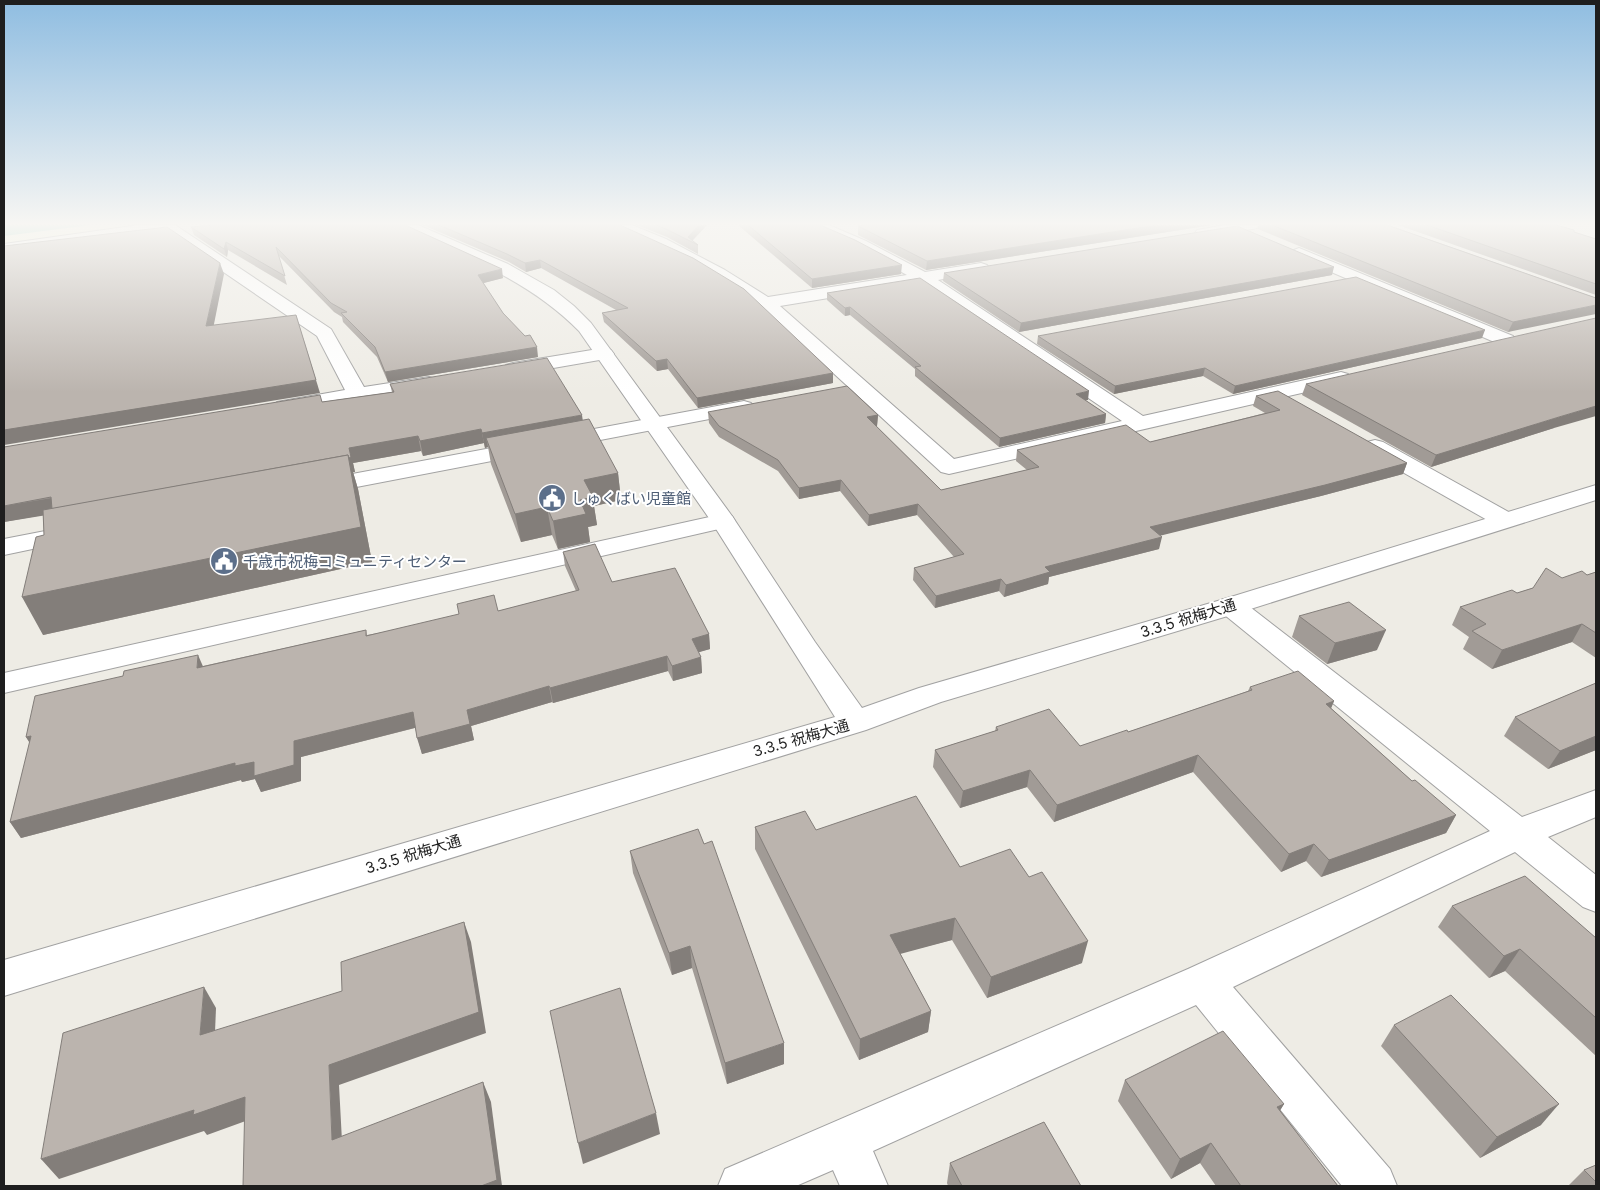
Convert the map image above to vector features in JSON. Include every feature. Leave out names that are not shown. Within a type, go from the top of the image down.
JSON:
[{"type":"street","points":[[248,281],[325,333],[357,394]]},
{"type":"street","points":[[525,281],[572,311],[723,521],[805,649],[855,722]]},
{"type":"street","points":[[733,281],[765,303],[949,467],[1364,373]]},
{"type":"street","points":[[765,303],[908,281]]},
{"type":"street","points":[[928,281],[1140,424]]},
{"type":"street","points":[[1328,282],[1337,281]]},
{"type":"street","points":[[1366,281],[1515,338],[1477,347]]},
{"type":"street","points":[[1017,340],[1036,337]]},
{"type":"street","points":[[490,373],[604,354]]},
{"type":"street","points":[[261,410],[452,379]]},
{"type":"street","points":[[831,391],[859,386]]},
{"type":"street","points":[[1278,392],[1303,406]]},
{"type":"street","points":[[304,490],[765,403]]},
{"type":"street","points":[[1354,435],[1506,520]]},
{"type":"street","name":"3.3.5 祝梅大通","points":[[4,978],[855,722],[930,695],[1231,606],[1596,492]]},
{"type":"street","points":[[4,683],[723,521]]},
{"type":"street","points":[[4,547],[91,530]]},
{"type":"street","points":[[1231,606],[1596,896]]},
{"type":"street","points":[[742,1186],[1204,982],[1518,834],[1596,803]]},
{"type":"street","points":[[1204,982],[1373,1186]]},
{"type":"street","points":[[844,1141],[864,1186]]},
{"type":"building","points":[[4,281],[216,281],[206,326],[296,315],[316,380],[4,430]]},
{"type":"building","points":[[309,281],[482,281],[503,313],[525,336],[530,335],[537,347],[385,372],[375,347],[341,313],[347,312],[331,303]]},
{"type":"building","points":[[578,281],[730,281],[744,289],[833,373],[697,398],[667,359],[656,361],[602,313],[628,308]]},
{"type":"building","points":[[904,281],[924,281],[1089,391],[1076,394],[1106,414],[1000,438],[915,367],[921,366],[850,307],[845,308],[827,293]]},
{"type":"building","points":[[956,281],[1258,281],[1021,323]]},
{"type":"building","points":[[1337,281],[1365,281],[1485,330],[1235,386],[1205,368],[1115,386],[1038,336]]},
{"type":"building","points":[[1410,281],[1546,281],[1596,298],[1596,305],[1513,322]]},
{"type":"building","points":[[1586,281],[1596,281],[1596,284]]},
{"type":"building","points":[[1596,318],[1596,406],[1436,455],[1306,384]]},
{"type":"building","points":[[547,358],[582,415],[482,433],[481,429],[420,441],[418,436],[349,448],[351,457],[349,458],[348,455],[52,509],[51,497],[4,506],[4,447],[320,395],[322,402],[394,392],[390,384]]},
{"type":"building","points":[[847,386],[878,415],[867,417],[941,490],[1039,467],[1017,450],[1126,425],[1150,442],[1280,410],[1256,396],[1278,391],[1407,463],[1325,485],[1150,527],[1162,537],[1045,567],[1050,572],[1006,585],[1001,579],[936,596],[914,568],[964,554],[918,504],[869,515],[841,480],[799,488],[778,460],[719,426],[708,412]]},
{"type":"building","points":[[589,419],[618,473],[584,480],[593,497],[580,500],[586,514],[553,521],[547,507],[515,514],[486,438]]},
{"type":"building","points":[[348,455],[361,527],[22,597],[36,537],[44,535],[43,510]]},
{"type":"building","points":[[595,544],[612,582],[675,568],[709,634],[692,639],[701,657],[672,666],[667,656],[550,688],[549,686],[467,710],[470,724],[417,738],[413,712],[294,741],[294,765],[254,776],[254,762],[235,766],[235,763],[10,822],[31,736],[26,737],[35,696],[123,676],[124,671],[198,655],[197,668],[366,630],[366,636],[459,614],[457,604],[494,595],[498,611],[579,590],[563,552]]},
{"type":"building","points":[[1546,568],[1562,578],[1582,571],[1587,575],[1596,572],[1596,633],[1582,624],[1502,650],[1472,631],[1486,624],[1460,607],[1512,590],[1517,593],[1533,588]]},
{"type":"building","points":[[1349,602],[1386,630],[1335,643],[1299,616]]},
{"type":"building","points":[[1298,671],[1334,701],[1326,704],[1412,781],[1415,780],[1456,815],[1329,860],[1314,844],[1289,854],[1198,755],[1057,805],[1030,770],[963,791],[935,750],[998,730],[996,727],[1049,709],[1080,746],[1127,730],[1128,732],[1252,690],[1250,687]]},
{"type":"building","points":[[1596,683],[1596,736],[1560,751],[1515,717]]},
{"type":"building","points":[[916,796],[960,867],[1010,849],[1029,877],[1042,872],[1088,941],[991,977],[955,918],[890,935],[931,1011],[860,1039],[755,827],[805,811],[816,830]]},
{"type":"building","points":[[698,829],[704,844],[712,841],[784,1043],[725,1063],[690,946],[669,953],[630,851]]},
{"type":"building","points":[[1525,876],[1596,938],[1596,1018],[1520,949],[1504,956],[1452,906]]},
{"type":"building","points":[[464,922],[479,1012],[329,1065],[332,1140],[483,1082],[497,1180],[481,1186],[243,1186],[245,1097],[193,1115],[194,1110],[41,1159],[63,1033],[204,987],[200,1035],[342,991],[341,962]]},
{"type":"building","points":[[620,988],[656,1113],[578,1143],[550,1011]]},
{"type":"building","points":[[1451,995],[1559,1104],[1497,1137],[1394,1025]]},
{"type":"building","points":[[1223,1031],[1284,1104],[1277,1107],[1338,1186],[1241,1186],[1211,1143],[1180,1159],[1125,1080]]},
{"type":"building","points":[[1044,1122],[1081,1186],[962,1186],[950,1163]]},
{"type":"building","points":[[1596,1165],[1596,1182],[1584,1170]]},
{"type":"place","name":"しゅくばい児童館","points":[[552,498]]},
{"type":"place","name":"千歳市祝梅コミュニティセンター","points":[[224,561]]}]
